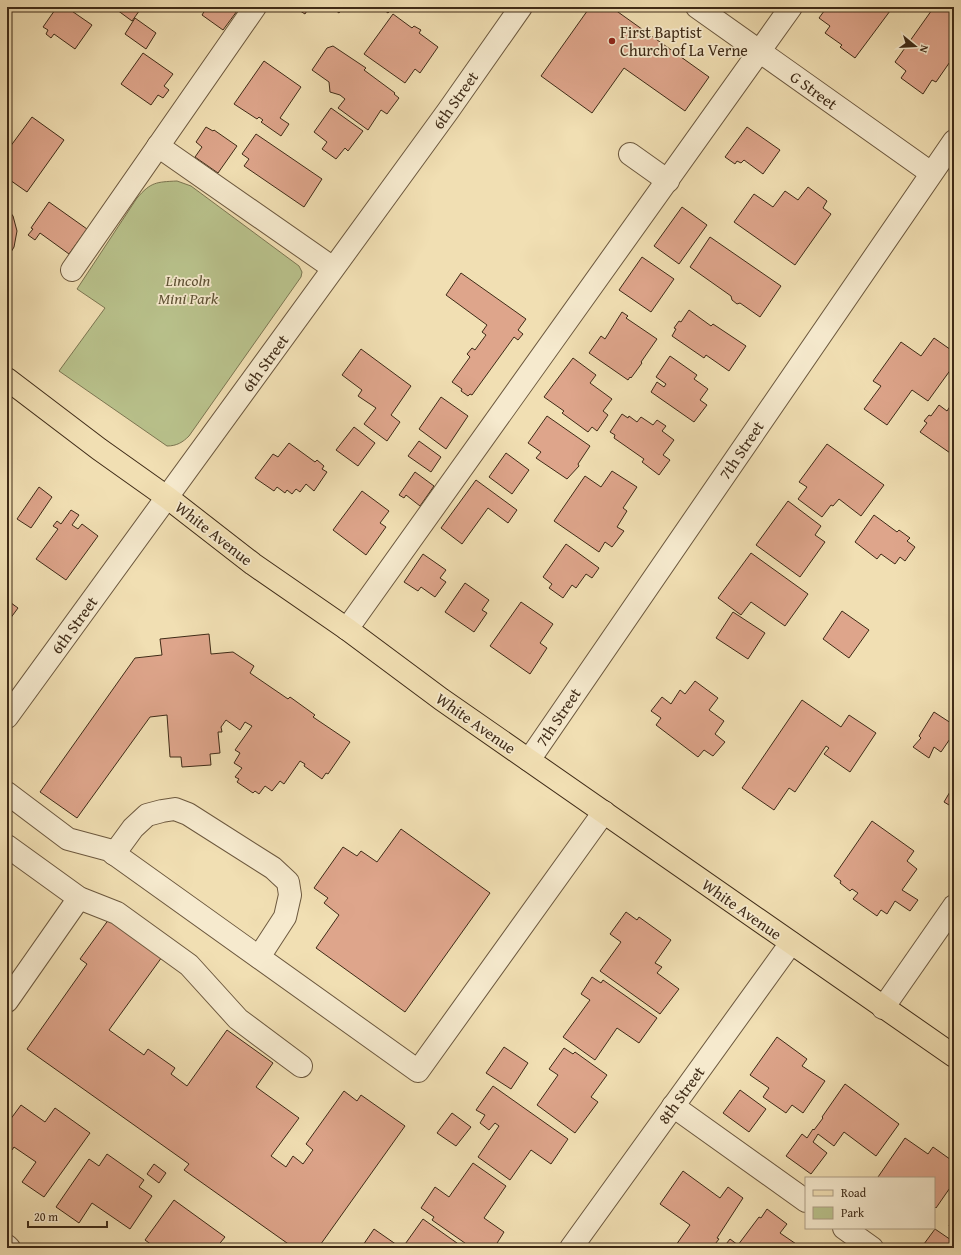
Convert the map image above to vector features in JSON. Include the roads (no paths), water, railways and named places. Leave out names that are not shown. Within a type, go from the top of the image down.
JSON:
[{"type":"main road","name":"White Avenue","points":[[7,379],[99,449],[168,498],[253,564],[347,630],[441,699],[954,1056]]},
{"type":"street","points":[[72,270],[255,7]]},
{"type":"street","name":"6th Street","points":[[7,717],[168,498],[448,111],[521,7]]},
{"type":"street","name":"G Street","points":[[697,7],[931,173]]},
{"type":"street","points":[[347,630],[791,7]]},
{"type":"street","name":"7th Street","points":[[529,760],[954,141]]},
{"type":"street","points":[[158,146],[333,268]]},
{"type":"street","points":[[630,154],[668,181]]},
{"type":"street","points":[[7,793],[68,839],[109,850],[418,1070],[604,812]]},
{"type":"street","points":[[114,854],[133,828],[147,815],[176,809],[188,814],[273,868],[288,882],[290,895],[285,917],[259,957]]},
{"type":"street","points":[[10,855],[79,898],[117,914],[189,965],[238,1019],[301,1066]]},
{"type":"street","points":[[7,1001],[79,898]]},
{"type":"street","points":[[883,1008],[954,906]]},
{"type":"street","name":"8th Street","points":[[578,1246],[673,1106],[791,943]]},
{"type":"street","points":[[673,1106],[805,1200]]},
{"type":"street","points":[[845,1229],[872,1248]]},
{"type":"place","name":"First Baptist Church of La Verne","points":[[612,41]]},
{"type":"park label","name":"Lincoln Mini Park","points":[[188,289]]}]
